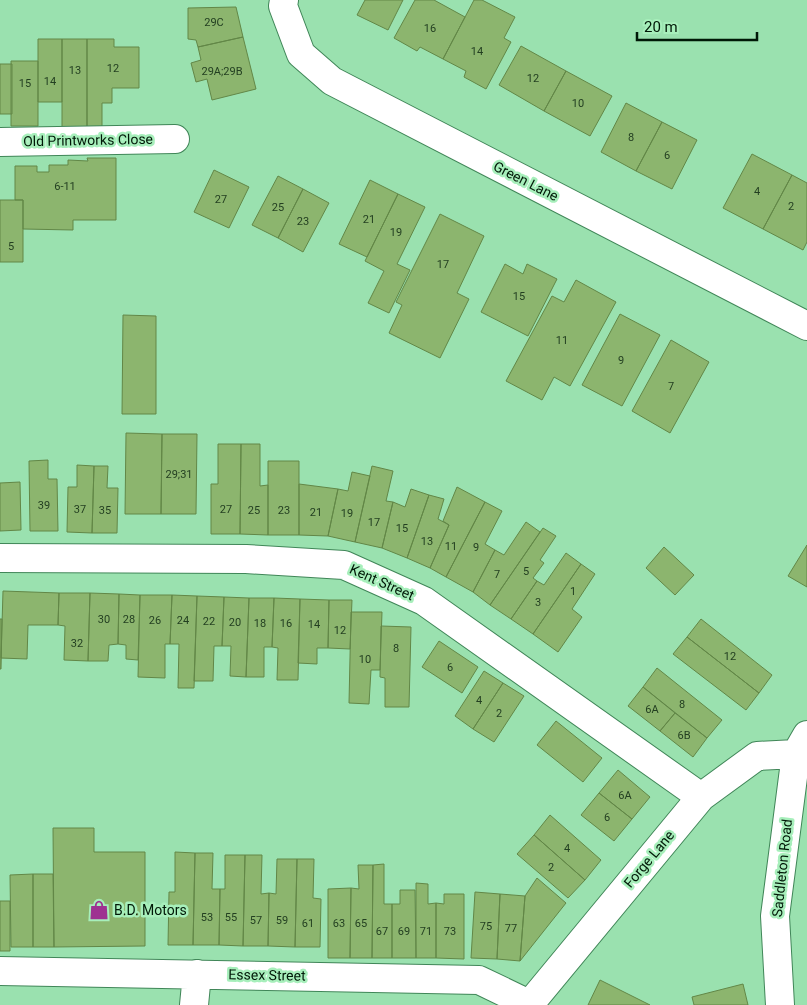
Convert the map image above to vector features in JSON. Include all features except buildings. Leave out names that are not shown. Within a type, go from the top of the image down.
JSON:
[{"type":"street","name":"Green Lane","points":[[284,0],[284,6],[301,54],[332,80],[807,326]]},
{"type":"street","name":"Old Printworks Close","points":[[0,142],[176,139]]},
{"type":"street","name":"Kent Street","points":[[0,558],[246,559],[344,565],[424,601],[701,797]]},
{"type":"street","name":"Forge Lane","points":[[529,1005],[701,797],[757,756],[801,745]]},
{"type":"street","name":"Saddleton Road","points":[[780,1005],[775,916],[798,804],[801,745]]},
{"type":"street","name":"Essex Street","points":[[0,971],[479,980],[529,1005]]},
{"type":"street","points":[[194,1005],[196,974]]},
{"type":"place","name":"B.D. Motors","points":[[99,910]]}]
